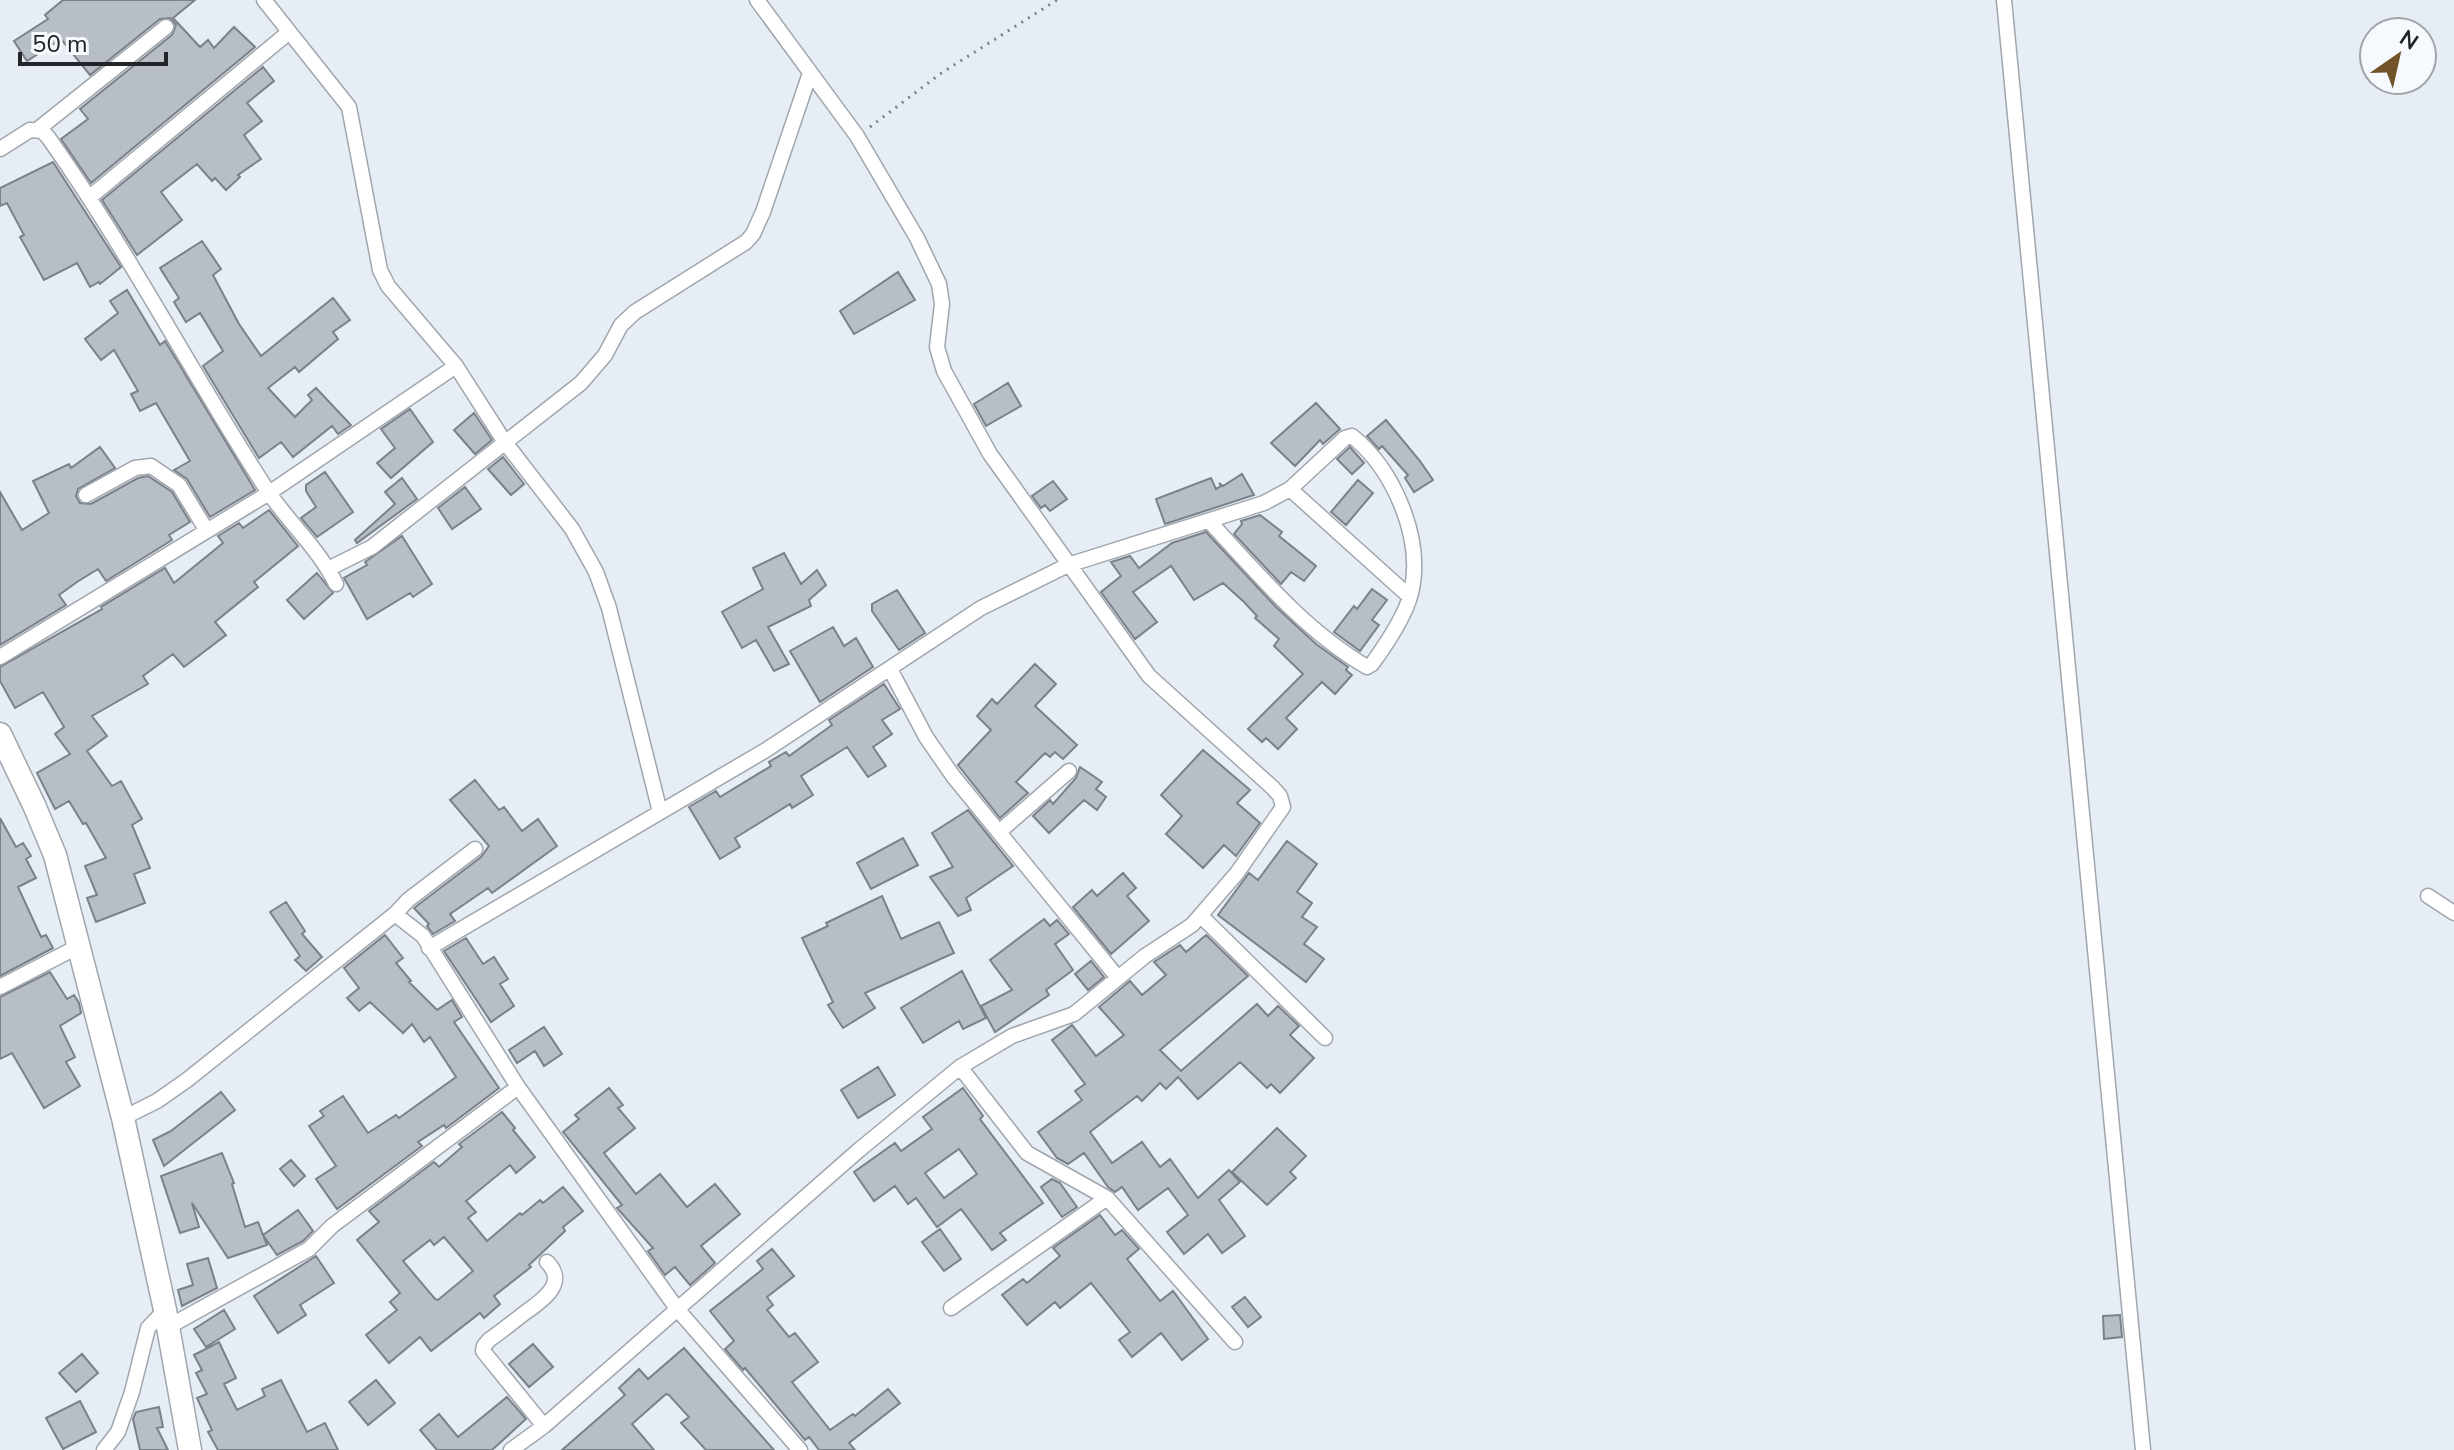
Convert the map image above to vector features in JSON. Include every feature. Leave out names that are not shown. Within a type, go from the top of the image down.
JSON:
[{"type":"street","points":[[264,0],[349,107],[380,270],[388,286],[456,366],[504,441],[572,529],[596,572],[609,608],[660,812]]},
{"type":"street","points":[[511,1450],[544,1426],[859,1150],[960,1067],[1012,1036],[1074,1014],[1201,916],[1283,807],[1280,796],[1149,676],[990,454],[944,371],[937,347],[942,304],[939,284],[917,238],[857,136],[757,0]]},
{"type":"street","points":[[2004,0],[2143,1450]]},
{"type":"street","points":[[37,130],[166,27]]},
{"type":"street","points":[[90,197],[288,33]]},
{"type":"street","points":[[328,569],[372,547],[581,383],[635,312],[746,242],[753,234],[810,73]]},
{"type":"street","points":[[0,149],[30,130],[37,130],[48,137],[90,197],[269,493],[328,569],[336,584]]},
{"type":"street","points":[[0,657],[269,493],[456,366]]},
{"type":"street","points":[[429,948],[766,750],[981,608],[1068,565],[1264,503],[1290,489],[1345,438],[1352,436],[1364,446],[1393,485],[1402,506],[1413,562],[1410,597],[1372,664],[1367,667],[1347,655],[1279,597],[1210,522]]},
{"type":"street","points":[[86,495],[135,468],[151,466],[179,485],[207,531]]},
{"type":"street","points":[[1290,489],[1410,597]]},
{"type":"street","points":[[890,669],[926,737],[953,776],[1118,978]]},
{"type":"street","points":[[0,734],[55,855],[123,1118],[167,1319],[190,1450]]},
{"type":"street","points":[[999,832],[1069,771]]},
{"type":"street","points":[[123,1118],[157,1101],[187,1080],[475,849]]},
{"type":"street","points":[[2428,896],[2454,913]]},
{"type":"street","points":[[395,914],[416,929],[518,1087],[678,1310],[800,1450]]},
{"type":"street","points":[[1201,916],[1325,1038]]},
{"type":"street","points":[[0,987],[79,946]]},
{"type":"street","points":[[960,1067],[1027,1153],[1107,1198],[1235,1342]]},
{"type":"street","points":[[104,1450],[118,1432],[148,1328],[309,1249],[332,1226],[518,1087]]},
{"type":"street","points":[[951,1308],[1107,1198]]},
{"type":"street","points":[[544,1426],[483,1351],[489,1340],[550,1294],[556,1280],[554,1269],[547,1262]]},
{"type":"path","points":[[857,136],[940,74],[1057,0]]},
{"type":"building","points":[[63,0],[195,0],[173,18],[200,47],[208,40],[214,48],[234,27],[255,47],[91,183],[61,139],[88,119],[80,109],[172,35],[176,25],[170,18],[160,19],[90,75],[61,39],[27,61],[14,41],[48,19],[45,15]]},
{"type":"building","points":[[263,67],[274,81],[247,103],[262,121],[244,135],[261,159],[238,175],[240,177],[226,190],[215,178],[212,181],[197,164],[161,192],[182,220],[137,255],[102,200]]},
{"type":"building","points":[[53,162],[121,267],[100,284],[90,287],[77,263],[44,280],[20,237],[24,235],[7,203],[0,206],[0,188]]},
{"type":"building","points":[[202,241],[221,269],[213,275],[239,324],[261,356],[333,298],[350,320],[333,332],[338,339],[299,372],[295,367],[268,388],[295,417],[312,400],[308,395],[316,388],[351,425],[338,434],[332,426],[293,457],[281,442],[259,458],[203,366],[223,351],[200,313],[186,322],[174,302],[179,298],[160,268]]},
{"type":"building","points":[[898,272],[915,300],[854,334],[840,311]]},
{"type":"building","points":[[127,290],[160,345],[165,341],[255,490],[210,517],[187,479],[174,470],[190,461],[156,403],[140,411],[131,394],[138,391],[114,350],[101,360],[85,339],[118,313],[110,301]]},
{"type":"building","points":[[1008,383],[1021,406],[986,426],[974,404]]},
{"type":"building","points":[[1316,403],[1340,429],[1323,444],[1320,440],[1295,466],[1271,443]]},
{"type":"building","points":[[410,409],[433,442],[391,478],[377,463],[395,448],[381,429]]},
{"type":"building","points":[[474,413],[492,440],[475,454],[454,430]]},
{"type":"building","points":[[1386,420],[1433,480],[1414,492],[1405,478],[1408,475],[1382,446],[1379,449],[1367,436]]},
{"type":"building","points":[[100,447],[115,468],[78,489],[76,496],[80,503],[91,504],[138,478],[148,476],[172,492],[190,522],[169,535],[172,540],[106,581],[98,569],[77,582],[59,595],[66,605],[0,645],[0,492],[22,530],[49,513],[33,481],[69,464],[71,468]]},
{"type":"building","points":[[1350,447],[1364,463],[1352,474],[1337,459]]},
{"type":"building","points":[[503,457],[524,484],[511,495],[488,469]]},
{"type":"building","points":[[325,472],[353,512],[317,537],[301,518],[316,507],[306,491],[306,485]]},
{"type":"building","points":[[1242,474],[1254,495],[1165,524],[1156,499],[1211,478],[1216,489],[1221,486],[1219,483],[1223,486]]},
{"type":"building","points":[[402,478],[417,499],[357,543],[355,540],[395,504],[385,492]]},
{"type":"building","points":[[1358,480],[1373,493],[1346,525],[1331,512]]},
{"type":"building","points":[[1053,481],[1067,499],[1050,511],[1045,505],[1041,508],[1032,496]]},
{"type":"building","points":[[465,487],[481,509],[452,529],[438,508]]},
{"type":"building","points":[[269,510],[298,546],[254,582],[258,587],[215,622],[226,635],[184,667],[173,654],[143,676],[148,684],[92,716],[107,736],[87,751],[112,786],[121,781],[142,819],[132,825],[150,868],[134,874],[145,903],[96,922],[87,898],[97,895],[85,866],[106,858],[69,801],[55,809],[37,773],[70,754],[55,734],[64,727],[43,692],[15,708],[0,681],[0,667],[102,609],[165,568],[174,583],[223,543],[218,536],[239,523],[243,528]]},
{"type":"building","points":[[1260,515],[1282,532],[1279,536],[1316,566],[1304,581],[1291,572],[1281,584],[1234,534],[1241,521]]},
{"type":"building","points":[[1206,532],[1276,607],[1316,644],[1348,667],[1346,670],[1352,675],[1335,694],[1322,682],[1286,718],[1297,729],[1278,749],[1266,738],[1262,742],[1248,729],[1303,674],[1274,646],[1279,639],[1223,583],[1194,600],[1171,566],[1133,592],[1157,622],[1135,639],[1101,592],[1121,576],[1111,562],[1130,556],[1139,568],[1172,543]]},
{"type":"building","points":[[402,536],[432,584],[413,597],[410,593],[367,619],[344,578],[367,565],[365,562]]},
{"type":"building","points":[[784,553],[801,584],[817,570],[826,585],[809,600],[811,606],[768,627],[789,664],[774,671],[756,640],[742,648],[722,612],[763,589],[753,568]]},
{"type":"building","points":[[317,573],[333,593],[304,619],[287,600]]},
{"type":"building","points":[[1372,589],[1387,600],[1372,620],[1379,625],[1360,651],[1334,632]]},
{"type":"building","points":[[897,590],[925,633],[899,650],[872,611],[872,604]]},
{"type":"building","points":[[833,627],[844,646],[856,638],[873,667],[820,702],[790,651]]},
{"type":"building","points":[[1035,664],[1056,684],[1035,706],[1077,745],[1063,759],[1055,752],[1050,757],[1045,753],[1016,782],[1028,793],[1000,818],[958,765],[991,730],[977,716],[992,699],[997,704]]},
{"type":"building","points":[[884,684],[900,709],[882,720],[892,734],[873,747],[886,766],[868,777],[847,747],[801,776],[813,795],[792,808],[790,804],[735,838],[740,847],[720,859],[689,807],[716,791],[720,797],[771,766],[769,762],[786,752],[789,756],[832,725],[829,720]]},
{"type":"building","points":[[1203,750],[1250,790],[1237,803],[1260,823],[1236,856],[1224,845],[1203,868],[1166,834],[1182,816],[1161,795]]},
{"type":"building","points":[[1080,767],[1102,782],[1096,789],[1106,797],[1097,810],[1084,800],[1049,833],[1033,816],[1050,800],[1053,804],[1076,778]]},
{"type":"building","points":[[475,780],[499,810],[504,807],[522,831],[538,819],[557,846],[492,893],[488,888],[450,914],[455,921],[433,934],[427,926],[429,924],[414,908],[481,857],[489,846],[450,800]]},
{"type":"building","points":[[968,810],[1013,866],[966,898],[971,910],[958,916],[930,877],[953,867],[932,833]]},
{"type":"building","points":[[0,818],[16,847],[23,843],[31,856],[26,859],[36,878],[18,887],[41,937],[46,935],[53,948],[0,976]]},
{"type":"building","points":[[903,838],[918,865],[871,889],[857,863]]},
{"type":"building","points":[[1287,841],[1317,864],[1297,892],[1312,903],[1302,917],[1317,927],[1304,944],[1324,959],[1306,982],[1218,915],[1249,873],[1258,880]]},
{"type":"building","points":[[1123,873],[1136,888],[1127,896],[1149,921],[1111,954],[1073,907],[1092,890],[1097,896]]},
{"type":"building","points":[[882,896],[901,939],[939,922],[954,953],[865,993],[875,1008],[843,1028],[828,1005],[833,1002],[802,938]]},
{"type":"building","points":[[286,902],[305,931],[302,934],[322,957],[306,971],[295,960],[300,956],[270,912]]},
{"type":"building","points":[[1044,919],[1050,926],[1057,920],[1069,934],[1055,944],[1073,970],[1046,990],[1049,995],[995,1032],[981,1006],[1012,990],[990,960]]},
{"type":"building","points":[[385,935],[403,958],[396,963],[409,982],[437,1010],[452,1000],[462,1017],[454,1022],[499,1088],[446,1128],[444,1125],[418,1142],[422,1146],[337,1209],[316,1179],[336,1166],[309,1126],[324,1116],[320,1111],[343,1096],[368,1133],[396,1115],[399,1118],[456,1077],[430,1037],[424,1042],[412,1024],[403,1033],[370,1002],[359,1011],[347,998],[359,988],[344,968]]},
{"type":"building","points":[[1206,935],[1248,976],[1160,1050],[1181,1071],[1257,1004],[1268,1016],[1278,1006],[1299,1026],[1290,1035],[1314,1058],[1280,1093],[1271,1084],[1267,1088],[1240,1062],[1198,1099],[1178,1077],[1166,1089],[1160,1083],[1142,1101],[1137,1096],[1090,1132],[1112,1163],[1142,1142],[1160,1167],[1170,1159],[1198,1198],[1229,1170],[1240,1182],[1219,1200],[1245,1236],[1222,1253],[1208,1234],[1184,1254],[1167,1232],[1188,1215],[1168,1188],[1138,1210],[1122,1187],[1115,1192],[1108,1187],[1084,1153],[1068,1164],[1057,1158],[1038,1132],[1082,1100],[1075,1091],[1085,1084],[1052,1040],[1072,1025],[1096,1056],[1124,1035],[1099,1007],[1130,981],[1142,995],[1166,975],[1154,962],[1180,945],[1186,952]]},
{"type":"building","points":[[466,938],[483,964],[494,957],[508,979],[500,984],[514,1006],[491,1022],[444,951]]},
{"type":"building","points":[[1091,961],[1104,977],[1088,990],[1075,974]]},
{"type":"building","points":[[962,971],[986,1018],[963,1029],[959,1021],[923,1043],[901,1008]]},
{"type":"building","points":[[50,972],[67,999],[74,995],[79,1003],[81,1013],[60,1026],[75,1057],[66,1062],[80,1086],[44,1108],[12,1053],[0,1059],[0,997]]},
{"type":"building","points":[[544,1027],[562,1054],[544,1066],[535,1051],[517,1063],[509,1050]]},
{"type":"building","points":[[878,1067],[895,1095],[858,1118],[841,1090]]},
{"type":"building","points":[[609,1088],[623,1105],[618,1108],[635,1128],[604,1153],[636,1194],[660,1174],[687,1207],[715,1184],[740,1214],[701,1246],[715,1263],[690,1285],[675,1267],[665,1275],[648,1251],[653,1248],[617,1208],[622,1205],[563,1132],[579,1119],[575,1115]]},
{"type":"building","points":[[963,1088],[983,1116],[980,1119],[1043,1203],[1000,1233],[1006,1240],[992,1250],[961,1209],[937,1227],[916,1198],[908,1204],[895,1186],[874,1201],[854,1172],[895,1143],[901,1151],[932,1129],[923,1117]],"holes":[[[959,1149],[977,1174],[944,1198],[925,1173]]]},
{"type":"building","points":[[221,1092],[235,1110],[164,1166],[153,1140],[171,1131]]},
{"type":"building","points":[[502,1112],[535,1157],[516,1173],[510,1165],[466,1201],[476,1212],[468,1218],[487,1241],[520,1213],[522,1215],[540,1200],[543,1203],[563,1187],[583,1211],[563,1227],[565,1231],[529,1265],[531,1267],[494,1296],[500,1304],[484,1318],[480,1313],[431,1351],[420,1337],[389,1363],[366,1335],[397,1310],[390,1302],[400,1293],[357,1240],[379,1222],[369,1211],[434,1162],[439,1167],[462,1147],[459,1144]],"holes":[[[444,1237],[473,1271],[438,1300],[403,1261],[430,1240],[434,1245]]]},
{"type":"building","points":[[1277,1128],[1306,1156],[1290,1172],[1296,1178],[1267,1205],[1232,1172]]},
{"type":"building","points":[[222,1153],[234,1183],[245,1227],[258,1222],[267,1245],[228,1258],[192,1203],[199,1227],[180,1233],[161,1176]]},
{"type":"building","points":[[291,1160],[305,1176],[294,1186],[280,1169]]},
{"type":"building","points":[[1052,1179],[1060,1183],[1077,1207],[1062,1217],[1041,1187]]},
{"type":"building","points":[[298,1210],[313,1231],[303,1241],[277,1255],[263,1235]]},
{"type":"building","points":[[1100,1215],[1115,1235],[1122,1230],[1139,1249],[1127,1259],[1160,1301],[1173,1291],[1208,1339],[1182,1360],[1161,1333],[1132,1357],[1119,1340],[1130,1332],[1091,1283],[1060,1308],[1055,1302],[1027,1325],[1002,1295],[1023,1279],[1027,1283],[1060,1256],[1053,1248]]},
{"type":"building","points":[[940,1229],[961,1259],[944,1271],[922,1242]]},
{"type":"building","points":[[772,1249],[794,1276],[767,1297],[773,1305],[767,1310],[789,1337],[795,1333],[818,1362],[792,1382],[830,1430],[853,1414],[855,1416],[888,1389],[900,1403],[849,1443],[855,1450],[819,1450],[809,1437],[805,1440],[745,1368],[743,1370],[725,1349],[734,1341],[710,1311],[763,1269],[757,1261]]},
{"type":"building","points":[[316,1256],[334,1283],[300,1305],[306,1315],[278,1333],[254,1296]]},
{"type":"building","points":[[208,1258],[217,1288],[182,1306],[178,1290],[193,1285],[187,1264]]},
{"type":"building","points":[[1245,1297],[1261,1317],[1248,1327],[1232,1307]]},
{"type":"building","points":[[224,1310],[235,1329],[206,1347],[194,1329]]},
{"type":"building","points":[[2120,1315],[2122,1337],[2104,1339],[2103,1316]]},
{"type":"building","points":[[219,1342],[236,1378],[224,1384],[237,1410],[265,1396],[262,1389],[281,1380],[307,1432],[325,1423],[338,1450],[218,1450],[208,1432],[212,1430],[197,1398],[207,1394],[196,1373],[202,1370],[194,1355]]},
{"type":"building","points":[[533,1344],[553,1367],[529,1387],[509,1364]]},
{"type":"building","points":[[684,1348],[774,1450],[706,1450],[681,1423],[689,1417],[666,1394],[632,1424],[654,1450],[562,1450],[625,1395],[619,1388],[639,1369],[648,1379]]},
{"type":"building","points":[[82,1354],[98,1373],[76,1392],[59,1373]]},
{"type":"building","points":[[376,1380],[395,1403],[368,1425],[349,1402]]},
{"type":"building","points":[[507,1397],[526,1419],[492,1450],[437,1450],[420,1430],[439,1414],[458,1437]]},
{"type":"building","points":[[80,1401],[96,1432],[63,1449],[46,1418]]},
{"type":"building","points":[[159,1407],[163,1427],[157,1428],[168,1450],[140,1450],[133,1419],[136,1412]]}]
